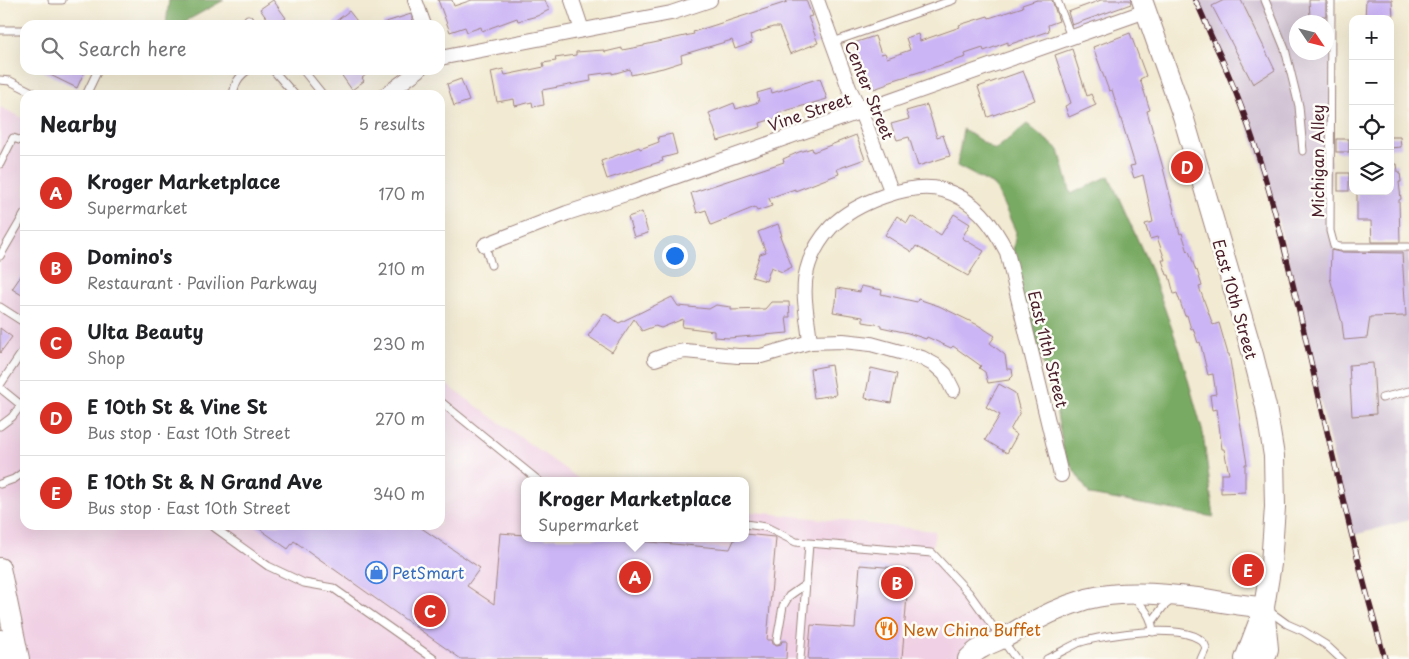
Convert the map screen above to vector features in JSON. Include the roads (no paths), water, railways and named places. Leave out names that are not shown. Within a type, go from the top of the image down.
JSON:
[{"type":"main road","name":"East 10th Street","points":[[1144,6],[1183,116],[1253,355],[1266,407],[1274,456],[1275,507],[1271,564],[1264,607],[1245,659]]},
{"type":"main road","points":[[0,568],[4,605],[19,659]]},
{"type":"main road","points":[[968,659],[979,649],[1002,639],[1024,626],[1057,610],[1087,599],[1128,594],[1176,596],[1264,607]]},
{"type":"main road","name":"East 10th Street","points":[[1264,607],[1268,649],[1265,659]]},
{"type":"main road","points":[[988,659],[1002,639]]},
{"type":"main road","points":[[0,640],[5,659]]},
{"type":"street","points":[[415,0],[422,20]]},
{"type":"street","points":[[572,0],[582,30]]},
{"type":"street","name":"Center Street","points":[[817,0],[849,88],[861,112],[892,193]]},
{"type":"street","points":[[445,57],[670,13],[706,1]]},
{"type":"street","name":"Vine Street","points":[[484,245],[567,213],[1071,38],[1144,6]]},
{"type":"street","points":[[392,90],[412,75]]},
{"type":"street","name":"East 11th Street","points":[[810,342],[805,293],[807,270],[816,246],[832,226],[859,207],[909,188],[942,190],[956,195],[983,215],[997,233],[1007,252],[1061,475]]},
{"type":"street","points":[[655,359],[685,351],[738,356],[761,356],[810,342],[843,341],[871,344],[922,358],[935,365],[945,374],[953,390]]},
{"type":"lane","points":[[52,0],[62,0]]},
{"type":"lane","points":[[833,42],[953,0]]},
{"type":"lane","points":[[1057,0],[1071,38]]},
{"type":"lane","points":[[1265,0],[1285,49],[1300,106],[1303,152]]},
{"type":"lane","name":"Michigan Alley","points":[[1331,0],[1330,231],[1332,243],[1334,246],[1340,247],[1409,247]]},
{"type":"lane","points":[[0,30],[20,30]]},
{"type":"lane","points":[[88,90],[96,75]]},
{"type":"lane","points":[[234,90],[235,83],[242,75]]},
{"type":"lane","points":[[278,75],[291,90]]},
{"type":"lane","points":[[308,75],[319,90]]},
{"type":"lane","points":[[0,80],[10,81],[28,90]]},
{"type":"lane","points":[[0,164],[13,138],[20,140]]},
{"type":"lane","points":[[0,256],[20,222]]},
{"type":"lane","points":[[484,245],[491,265]]},
{"type":"lane","points":[[0,307],[20,320]]},
{"type":"lane","points":[[20,356],[0,386],[20,401]]},
{"type":"lane","points":[[1382,398],[1409,391]]},
{"type":"lane","points":[[445,405],[534,477]]},
{"type":"lane","points":[[0,426],[12,417],[20,407]]},
{"type":"lane","points":[[0,484],[20,475]]},
{"type":"lane","points":[[749,525],[766,527],[796,542],[932,553],[969,593],[1016,659]]},
{"type":"lane","points":[[217,530],[268,566],[304,583],[333,588],[425,657],[434,659]]},
{"type":"lane","points":[[800,659],[809,544]]},
{"type":"lane","points":[[777,640],[783,606],[789,596],[806,584]]},
{"type":"lane","points":[[1128,594],[1146,611],[1152,622],[1153,632]]},
{"type":"lane","points":[[1152,622],[1163,607],[1176,596]]},
{"type":"lane","points":[[1264,607],[1287,624],[1303,630],[1326,645],[1341,659]]},
{"type":"lane","points":[[1047,659],[1079,643],[1118,634],[1164,631],[1199,637],[1205,642],[1206,648],[1201,659]]},
{"type":"railway","points":[[1195,0],[1231,79],[1261,163],[1285,249],[1348,520],[1385,659]]},
{"type":"place","name":"E 10th St & Vine St","points":[[1187,167]]},
{"type":"place","name":"E 10th St & N Grand Ave","points":[[1248,570]]},
{"type":"place","name":"PetSmart","points":[[376,572]]},
{"type":"place","name":"Kroger Marketplace","points":[[635,577]]},
{"type":"place","name":"Domino's","points":[[897,583]]},
{"type":"place","name":"Ulta Beauty","points":[[430,611]]},
{"type":"place","name":"New China Buffet","points":[[887,629]]}]
